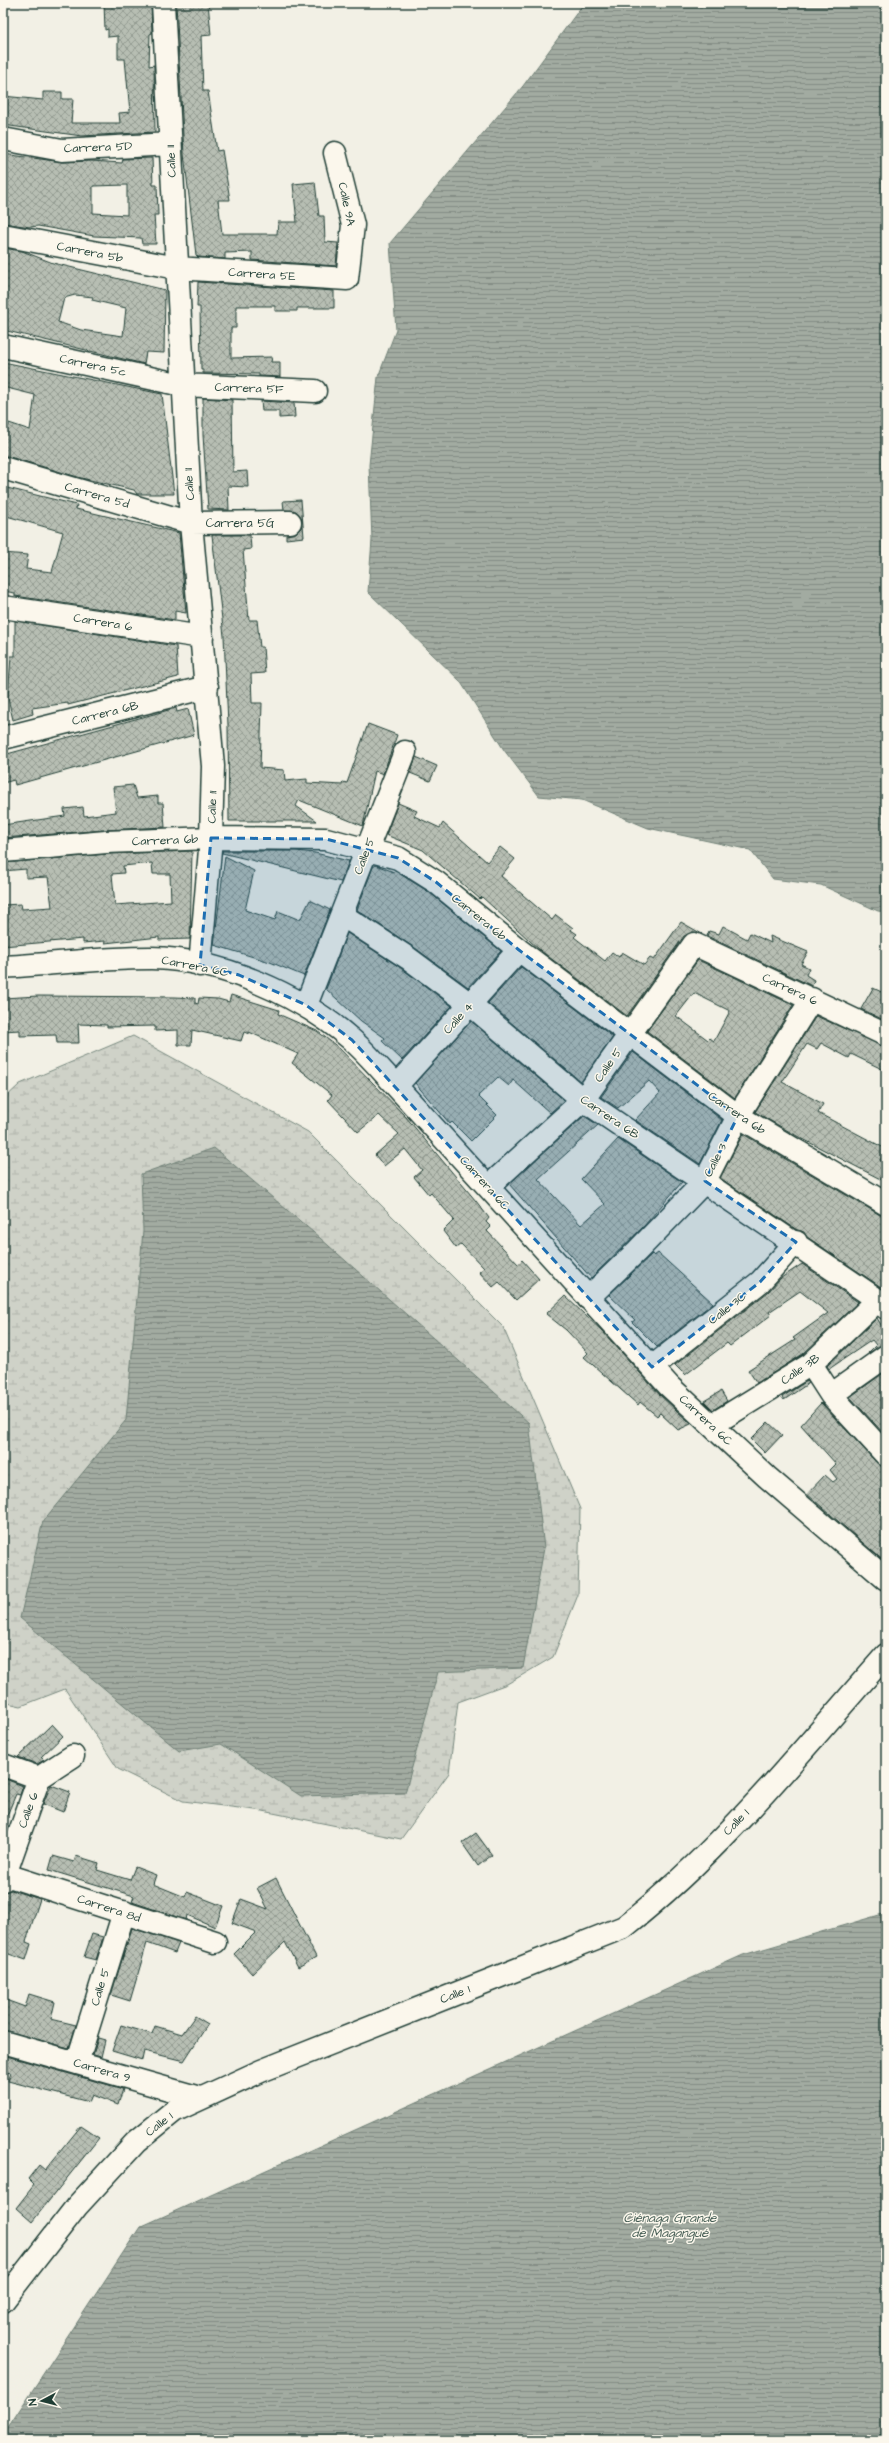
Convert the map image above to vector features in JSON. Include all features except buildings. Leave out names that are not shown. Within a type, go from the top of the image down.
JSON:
[{"type":"street","name":"Calle 11","points":[[163,3],[182,385],[191,523],[213,766],[211,838],[200,965]]},
{"type":"street","name":"Carrera 5D","points":[[3,139],[62,150],[170,144]]},
{"type":"street","name":"Calle 9A","points":[[335,153],[353,225],[347,279]]},
{"type":"street","name":"Carrera 5b","points":[[3,235],[177,268]]},
{"type":"street","name":"Carrera 5E","points":[[177,268],[347,279]]},
{"type":"street","name":"Carrera 5c","points":[[3,346],[182,385]]},
{"type":"street","name":"Carrera 5F","points":[[182,385],[315,391]]},
{"type":"street","name":"Carrera 5d","points":[[3,468],[191,523]]},
{"type":"street","name":"Carrera 5G","points":[[191,523],[290,522]]},
{"type":"street","name":"Carrera 6","points":[[3,607],[202,638]]},
{"type":"street","name":"Carrera 6B","points":[[3,738],[207,687]]},
{"type":"street","name":"Calle 5","points":[[306,1005],[405,752]]},
{"type":"street","name":"Carrera 6b","points":[[3,851],[106,842],[211,838],[326,839],[398,858],[436,882],[519,950],[738,1116],[886,1204]]},
{"type":"street","name":"Carrera 6B","points":[[342,916],[408,958],[470,1004],[583,1100],[796,1242],[882,1304]]},
{"type":"street","name":"Carrera 6","points":[[694,944],[886,1035]]},
{"type":"street","name":"Calle 5","points":[[488,1187],[583,1100],[629,1033],[694,944]]},
{"type":"street","name":"Calle 4","points":[[396,1086],[519,950]]},
{"type":"street","name":"Carrera 6C","points":[[3,967],[152,958],[200,965],[239,975],[306,1005],[352,1040],[396,1086],[652,1367],[768,1477],[886,1580]]},
{"type":"street","name":"Calle 3","points":[[588,1298],[705,1181],[738,1116],[812,999]]},
{"type":"street","name":"Calle 3C","points":[[652,1367],[760,1282],[796,1242]]},
{"type":"street","name":"Calle 3B","points":[[712,1425],[811,1364],[882,1304]]},
{"type":"street","points":[[831,1395],[886,1356]]},
{"type":"street","points":[[811,1364],[831,1395],[886,1455]]},
{"type":"street","name":"Calle 1","points":[[3,2301],[77,2206],[136,2142],[174,2111],[268,2068],[624,1927],[666,1894],[766,1791],[885,1654]]},
{"type":"street","name":"Calle 6","points":[[4,1876],[40,1778],[73,1756]]},
{"type":"street","points":[[3,1765],[40,1778]]},
{"type":"street","name":"Carrera 8d","points":[[4,1876],[124,1912],[215,1942]]},
{"type":"street","name":"Calle 5","points":[[77,2063],[124,1912]]},
{"type":"street","name":"Carrera 9","points":[[3,2042],[200,2098]]},
{"type":"highlighted area","points":[[211,838],[326,839],[398,858],[436,882],[519,950],[738,1116],[705,1181],[796,1242],[760,1282],[652,1367],[352,1040],[306,1005],[239,975],[200,965]]},
{"type":"green space","points":[[133,1036],[308,1132],[503,1327],[580,1509],[578,1595],[553,1657],[507,1684],[458,1702],[449,1773],[401,1839],[263,1811],[183,1801],[118,1769],[65,1689],[21,1706],[3,1702],[3,1100],[20,1084]]},
{"type":"water","points":[[584,3],[886,3],[886,912],[878,911],[821,885],[773,879],[750,850],[648,828],[582,800],[539,796],[504,750],[460,681],[368,592],[372,540],[369,465],[378,377],[396,330],[390,243],[523,86]]},
{"type":"water","points":[[214,1148],[320,1238],[529,1423],[544,1548],[523,1668],[438,1672],[405,1793],[301,1796],[221,1744],[179,1751],[20,1618],[43,1521],[126,1420],[143,1231],[141,1174]]},
{"type":"water","name":"Ciénaga Grande de Magangué","points":[[886,1913],[886,2440],[3,2440],[3,2435],[140,2227],[743,1955]]}]
